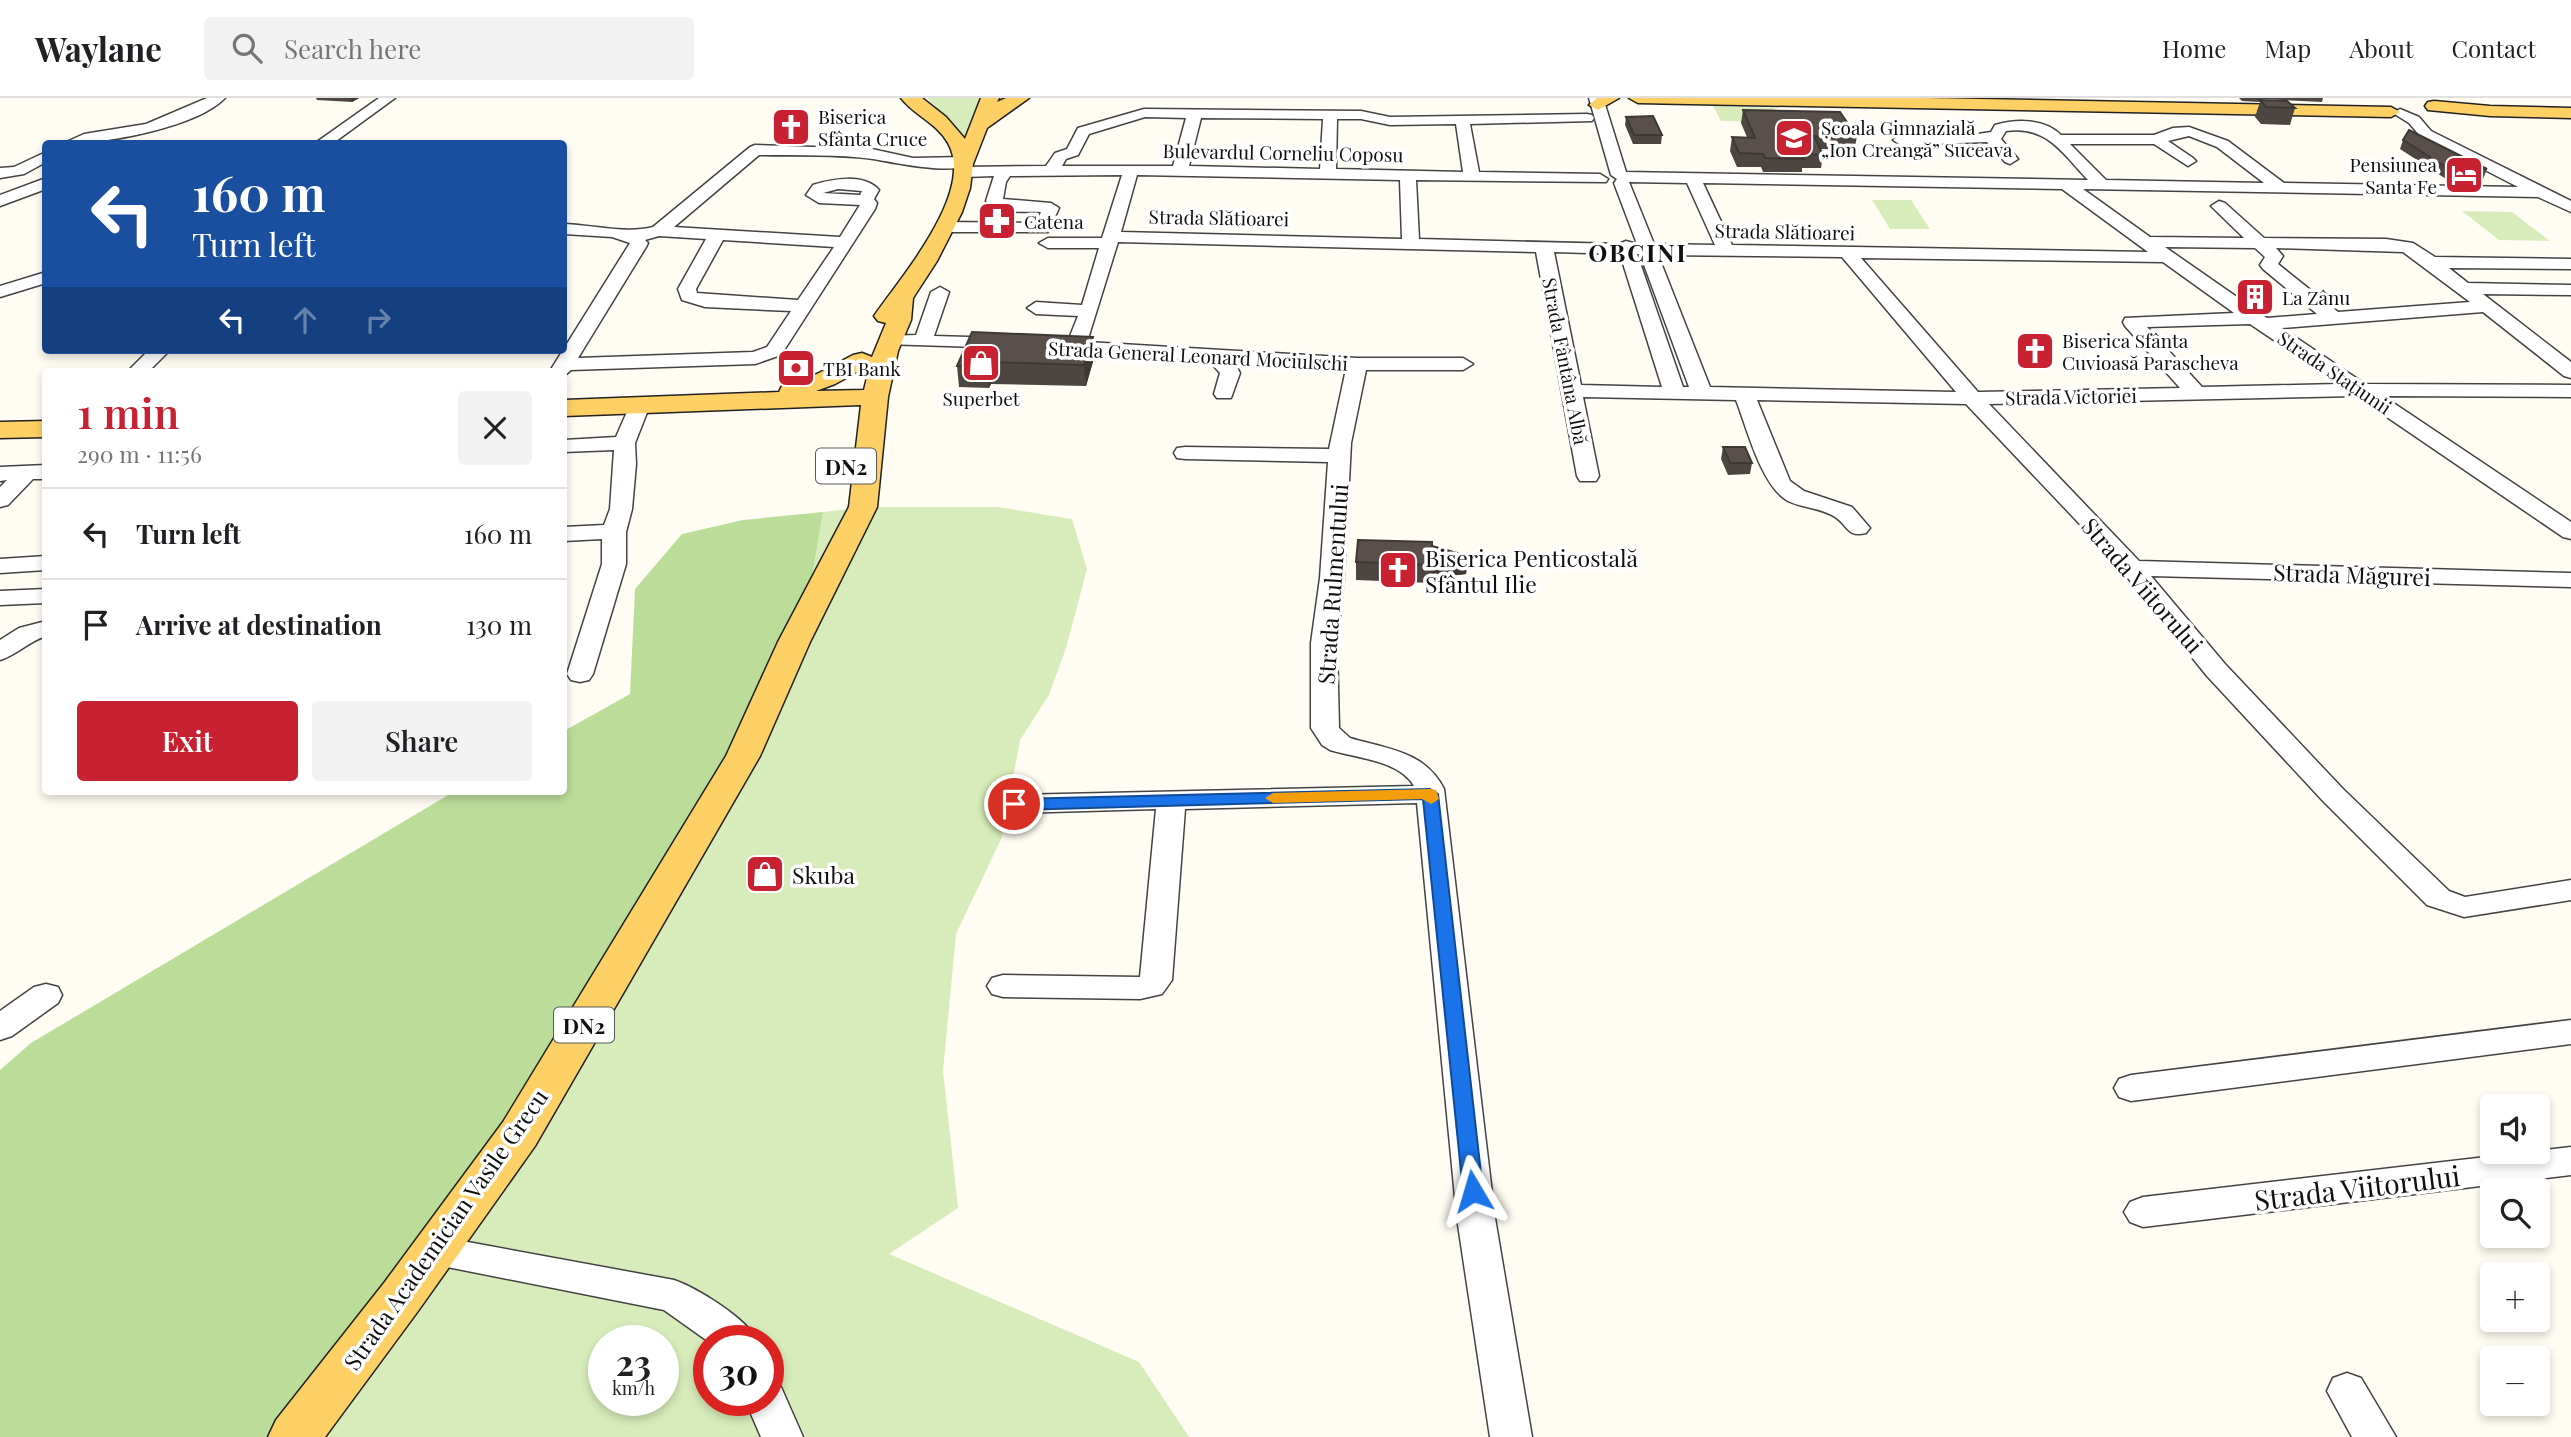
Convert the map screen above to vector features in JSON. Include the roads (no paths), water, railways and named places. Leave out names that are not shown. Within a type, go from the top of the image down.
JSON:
[{"type":"main road","name":"DN2","points":[[860,399],[862,360],[882,320],[902,299],[960,195],[965,167],[990,98]]},
{"type":"main road","name":"DN2","points":[[982,124],[1000,108],[1020,98]]},
{"type":"main road","points":[[1638,98],[2392,105],[2570,113]]},
{"type":"main road","points":[[1880,98],[2305,106],[2392,105]]},
{"type":"main road","points":[[917,101],[955,139],[965,167]]},
{"type":"main road","name":"DN2","points":[[860,399],[891,340],[899,320],[902,299]]},
{"type":"main road","points":[[567,408],[777,397],[826,379],[862,360]]},
{"type":"main road","points":[[777,397],[819,411],[860,399]]},
{"type":"main road","name":"Strada Academician Vasile Grecu","points":[[294,1437],[435,1251],[519,1134],[743,756],[794,642],[863,507],[860,399]]},
{"type":"main road","points":[[0,430],[42,429]]},
{"type":"street","points":[[82,140],[167,123],[218,98]]},
{"type":"street","points":[[327,140],[388,98]]},
{"type":"street","points":[[1052,170],[1060,156],[1073,152],[1083,131],[1144,113],[1370,116],[1390,121],[1434,115],[1464,118],[1594,103],[1615,179],[1627,250],[1674,391]]},
{"type":"street","points":[[2392,105],[2414,120],[2423,132],[2571,206]]},
{"type":"street","points":[[2431,107],[2425,125],[2432,137]]},
{"type":"street","points":[[1180,171],[1183,131],[1195,113]]},
{"type":"street","points":[[1328,173],[1330,115]]},
{"type":"street","points":[[1464,118],[1472,176]]},
{"type":"street","points":[[1901,140],[1971,140],[1992,138],[2000,128],[2011,126],[2042,128],[2057,139],[2104,186]]},
{"type":"street","points":[[1083,131],[1135,131]]},
{"type":"street","points":[[2057,139],[2157,140],[2171,132],[2213,137],[2280,188]]},
{"type":"street","points":[[1992,138],[2010,159]]},
{"type":"street","points":[[2157,140],[2188,161]]},
{"type":"street","name":"Bulevardul Corneliu Coposu","points":[[659,231],[749,152],[755,150],[872,154],[891,157],[896,161],[1006,171],[1180,171],[1238,179],[1328,173],[2543,192]]},
{"type":"street","points":[[6,173],[42,158]]},
{"type":"street","points":[[1075,347],[1089,311],[1131,170]]},
{"type":"street","points":[[944,226],[1041,228],[1051,208],[1001,205],[994,201],[998,182],[1006,171]]},
{"type":"street","points":[[1408,175],[1411,243]]},
{"type":"street","points":[[1615,179],[1647,250],[1701,391]]},
{"type":"street","points":[[1694,180],[1726,251]]},
{"type":"street","points":[[0,201],[42,185]]},
{"type":"street","name":"Strada Stațiunii","points":[[2067,185],[2165,257],[2571,532]]},
{"type":"street","points":[[562,368],[755,358],[774,351],[867,209],[868,195]]},
{"type":"street","points":[[2219,206],[2274,256],[2269,265],[2333,318]]},
{"type":"street","points":[[567,229],[612,232],[635,237],[659,231],[844,242]]},
{"type":"street","points":[[717,235],[687,289],[688,296],[705,301],[803,306]]},
{"type":"street","points":[[562,368],[638,247],[639,243],[635,237]]},
{"type":"street","name":"Strada Slătioarei","points":[[1048,243],[1110,240],[1411,243],[1627,250],[2165,257]]},
{"type":"street","points":[[2144,242],[2400,245],[2414,250],[2432,262],[2571,372]]},
{"type":"street","name":"Strada Fântâna Albă","points":[[1544,246],[1588,476]]},
{"type":"street","name":"Strada Viitorului","points":[[1848,253],[1972,398],[2132,568],[2216,670],[2316,777],[2438,898],[2464,907],[2571,890]]},
{"type":"street","points":[[2432,262],[2571,264]]},
{"type":"street","points":[[0,292],[42,279]]},
{"type":"street","points":[[2465,288],[2571,290]]},
{"type":"street","points":[[923,341],[940,292]]},
{"type":"street","points":[[2197,394],[2132,322],[2333,318],[2488,306]]},
{"type":"street","points":[[1036,308],[1089,311]]},
{"type":"street","points":[[567,321],[591,321]]},
{"type":"street","name":"Strada General Leonard Mociulschi","points":[[891,340],[1075,347],[1357,364],[1463,364]]},
{"type":"street","points":[[141,368],[156,354]]},
{"type":"street","points":[[1218,356],[1230,373],[1224,394]]},
{"type":"street","name":"Strada Rulmentului","points":[[1357,364],[1340,443],[1332,578],[1324,643],[1325,727],[1332,739],[1340,744],[1399,760],[1412,767],[1427,781],[1476,1218],[1511,1437]]},
{"type":"street","name":"Strada Victoriei","points":[[1572,391],[1701,391],[1972,398],[2362,390],[2571,391]]},
{"type":"street","points":[[1744,392],[1780,484],[1796,496],[1843,512],[1858,528]]},
{"type":"street","points":[[579,674],[614,564],[614,532],[621,509],[624,443],[640,405]]},
{"type":"street","points":[[567,446],[624,443]]},
{"type":"street","name":"Strada Rulmentului","points":[[1185,453],[1340,456]]},
{"type":"street","points":[[0,474],[36,472]]},
{"type":"street","points":[[0,500],[36,472]]},
{"type":"street","points":[[567,534],[614,532]]},
{"type":"street","points":[[0,566],[42,563]]},
{"type":"street","name":"Strada Măgurei","points":[[2132,568],[2571,580]]},
{"type":"street","points":[[0,598],[42,596]]},
{"type":"street","points":[[0,652],[28,633],[42,629]]},
{"type":"street","points":[[1014,804],[1430,794]]},
{"type":"street","points":[[1003,986],[1151,986],[1156,980],[1171,800]]},
{"type":"street","points":[[0,1028],[46,995]]},
{"type":"street","points":[[2131,1088],[2571,1032]]},
{"type":"street","name":"Strada Viitorului","points":[[2143,1212],[2571,1161]]},
{"type":"street","points":[[435,1251],[674,1296],[716,1325]]},
{"type":"street","points":[[2347,1391],[2375,1437]]},
{"type":"street","points":[[773,1416],[782,1437]]},
{"type":"place","name":"Biserica Sfânta Cruce","points":[[791,127]]},
{"type":"place","name":"Școala Gimnazială „Ion Creangă” Suceava","points":[[1794,138]]},
{"type":"place","name":"Pensiunea Santa Fe","points":[[2464,175]]},
{"type":"place","name":"Catena","points":[[997,221]]},
{"type":"place","name":"La Zânu","points":[[2255,297]]},
{"type":"place","name":"Biserica Sfânta Cuvioasă Parascheva","points":[[2035,351]]},
{"type":"place","name":"Superbet","points":[[981,363]]},
{"type":"place","name":"TBI Bank","points":[[796,368]]},
{"type":"place","name":"Biserica Penticostală Sfântul Ilie","points":[[1398,570]]},
{"type":"place","name":"Skuba","points":[[765,874]]},
{"type":"district","name":"OBCINI","points":[[1638,252]]}]
